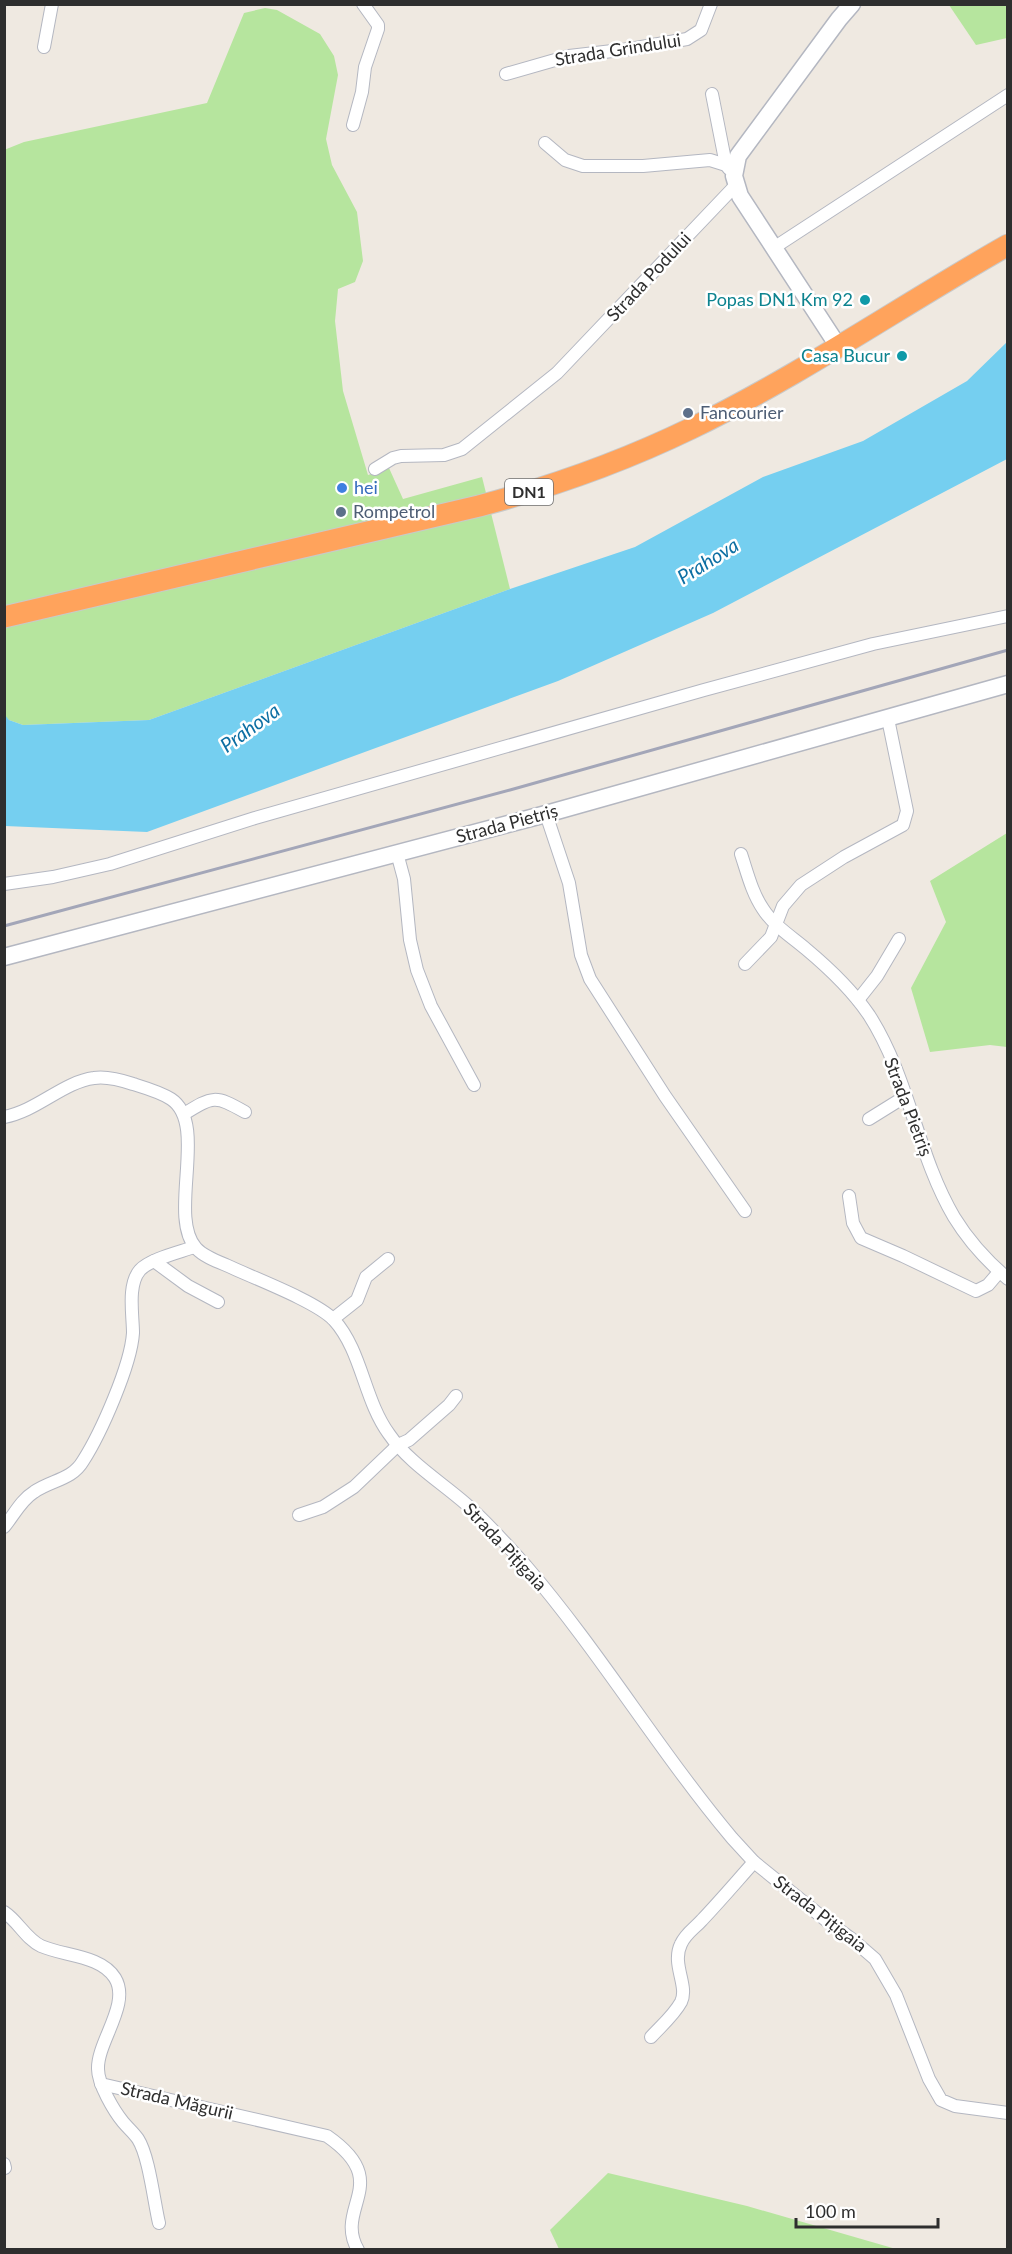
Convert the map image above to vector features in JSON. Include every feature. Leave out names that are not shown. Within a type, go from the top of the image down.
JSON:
[{"type":"highway","name":"DN1","points":[[4,617],[478,506],[553,484],[691,429],[754,395],[1008,245]]},
{"type":"highway","name":"DN1","points":[[4,629],[423,531],[581,486],[679,446],[731,420],[1008,258]]},
{"type":"main road","name":"Strada Podului","points":[[732,176],[738,156],[852,4]]},
{"type":"main road","points":[[732,176],[740,196],[838,345]]},
{"type":"main road","name":"Strada Pietriș","points":[[4,957],[546,814],[1008,684]]},
{"type":"street","points":[[45,47],[52,4]]},
{"type":"street","points":[[353,125],[362,92],[365,67],[378,30],[378,25],[363,4]]},
{"type":"street","name":"Strada Grindului","points":[[506,74],[569,56],[687,39],[701,30],[711,4]]},
{"type":"street","points":[[712,94],[732,176]]},
{"type":"street","points":[[775,247],[1008,95]]},
{"type":"street","points":[[545,143],[565,160],[583,166],[643,165],[710,160],[732,176]]},
{"type":"street","name":"Strada Podului","points":[[375,469],[401,456],[444,455],[462,449],[529,398],[557,373],[732,176]]},
{"type":"street","points":[[4,884],[53,877],[110,864],[255,818],[704,690],[873,644],[1008,616]]},
{"type":"street","points":[[745,964],[771,937],[783,906],[801,885],[812,876],[903,825],[907,811],[888,719]]},
{"type":"street","points":[[546,814],[569,883],[581,955],[590,979],[665,1096],[746,1211]]},
{"type":"street","points":[[397,854],[404,879],[407,916],[417,970],[431,1006],[474,1085]]},
{"type":"street","name":"Strada Pietriș","points":[[741,854],[756,898],[763,910],[821,962],[858,1000],[876,1027],[906,1096],[932,1169],[954,1216],[969,1238],[1003,1275]]},
{"type":"street","points":[[858,1000],[877,976],[899,939]]},
{"type":"street","points":[[4,1117],[34,1108],[84,1080],[100,1077],[121,1080],[171,1099],[184,1114],[188,1136],[186,1207],[187,1224],[194,1247],[154,1262],[140,1270],[133,1286],[130,1352],[113,1400],[87,1453],[76,1471],[68,1477],[47,1485],[26,1498],[4,1527]]},
{"type":"street","points":[[870,1119],[906,1096]]},
{"type":"street","points":[[184,1114],[212,1099],[224,1101],[245,1112]]},
{"type":"street","points":[[849,1196],[857,1232],[867,1242],[903,1256],[975,1291],[1003,1275]]},
{"type":"street","name":"Strada Pițigaia","points":[[194,1247],[213,1259],[315,1306],[333,1319],[349,1344],[377,1415],[388,1434],[468,1506],[527,1568],[565,1615],[717,1820],[754,1862],[875,1959],[897,1995],[929,2079],[941,2100],[956,2106],[1008,2113]]},
{"type":"street","points":[[333,1319],[357,1300],[366,1277],[388,1259]]},
{"type":"street","points":[[154,1262],[188,1286],[218,1302]]},
{"type":"street","points":[[299,1515],[323,1507],[354,1487],[398,1445],[408,1440],[456,1396]]},
{"type":"street","points":[[651,2037],[681,2001],[682,1987],[676,1963],[681,1942],[754,1862]]},
{"type":"street","name":"Strada Măgurii","points":[[4,1912],[39,1945],[95,1963],[111,1972],[115,1978],[119,1994],[97,2067],[101,2084],[327,2136],[345,2149],[355,2162],[361,2183],[351,2227],[353,2241],[358,2250]]},
{"type":"street","points":[[101,2084],[121,2120],[139,2140],[159,2223]]},
{"type":"green space","points":[[949,5],[1007,5],[1007,38],[976,45]]},
{"type":"green space","points":[[265,8],[277,10],[320,34],[334,56],[338,75],[326,139],[332,165],[357,212],[363,261],[355,282],[338,289],[335,321],[343,391],[368,475],[389,468],[403,499],[482,477],[510,589],[149,720],[23,725],[9,720],[4,715],[4,150],[24,142],[207,103],[244,13]]},
{"type":"green space","points":[[1007,833],[1007,1047],[990,1045],[930,1052],[911,988],[946,922],[930,881]]},
{"type":"green space","points":[[608,2173],[747,2206],[896,2249],[559,2249],[550,2230]]},
{"type":"water","name":"Prahova","points":[[1007,342],[1007,459],[713,613],[558,681],[147,832],[5,826],[5,715],[9,720],[23,725],[149,720],[510,589],[635,547],[763,477],[863,441],[967,381]]},
{"type":"railway","points":[[4,926],[510,790],[1008,650]]},
{"type":"place","name":"Popas DN1 Km 92","points":[[865,300]]},
{"type":"place","name":"Casa Bucur","points":[[902,356]]},
{"type":"place","name":"Fancourier","points":[[688,413]]},
{"type":"place","name":"hei","points":[[342,488]]},
{"type":"place","name":"Rompetrol","points":[[341,512]]}]
